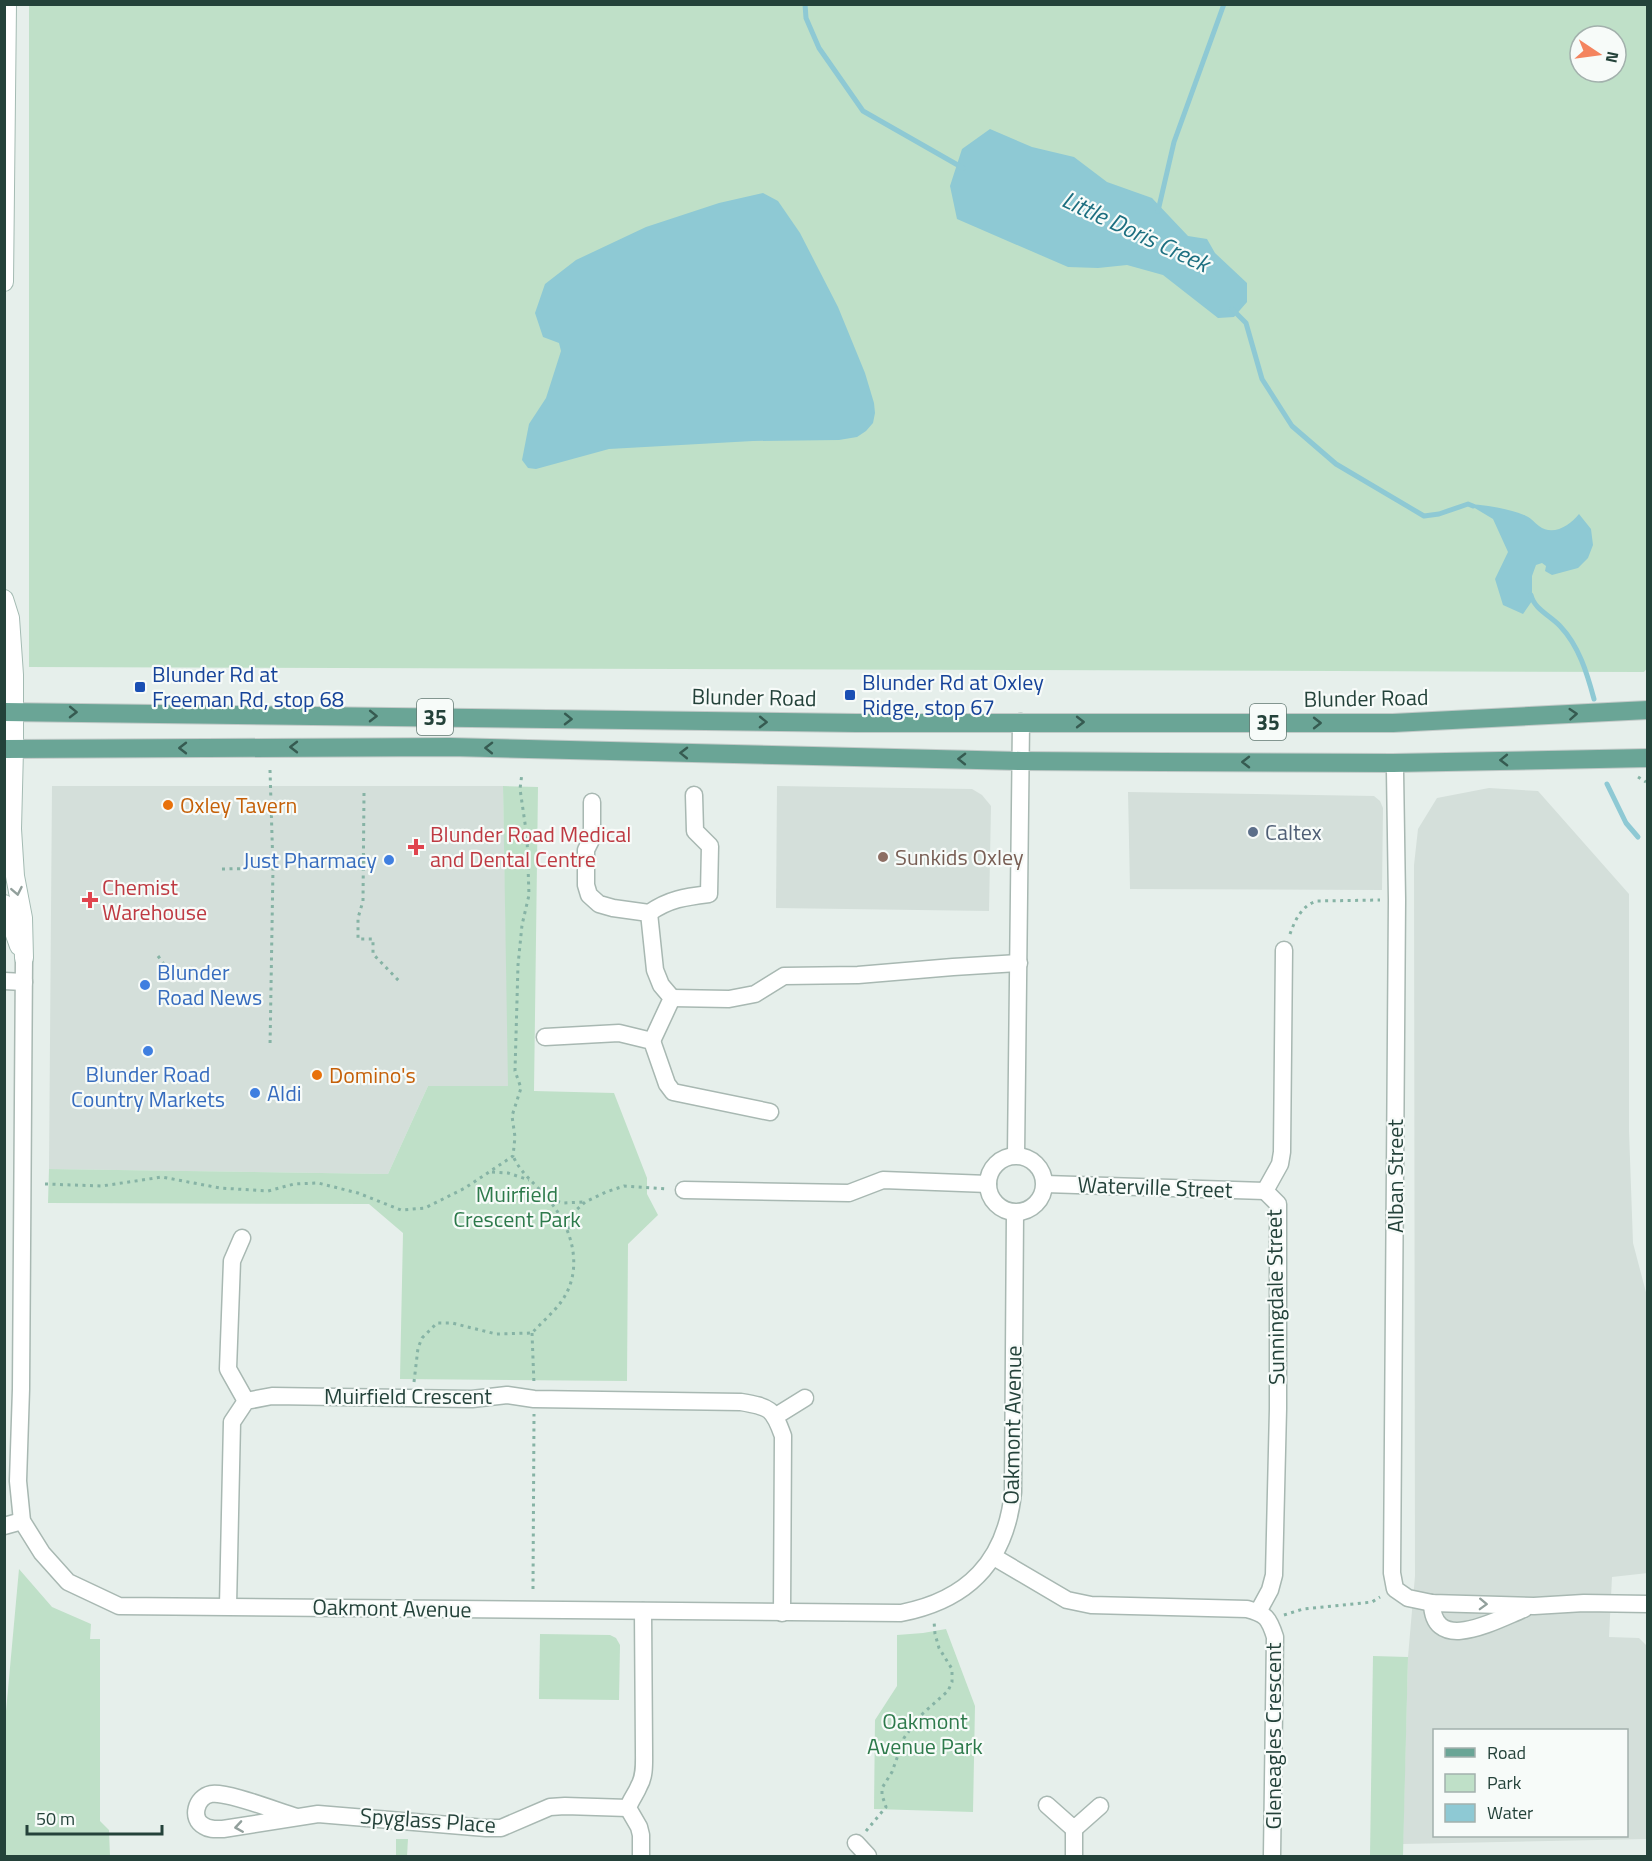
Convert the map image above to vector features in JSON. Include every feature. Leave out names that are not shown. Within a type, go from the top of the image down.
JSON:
[{"type":"main road","name":"Blunder Road","points":[[9,712],[856,723],[1393,723],[1647,710]]},
{"type":"main road","name":"35","points":[[9,749],[450,747],[1021,761],[1646,767]]},
{"type":"street","points":[[4,282],[7,4]]},
{"type":"street","name":"Oakmont Avenue","points":[[4,599],[10,618],[9,749],[12,829],[24,958],[21,1377],[18,1481],[22,1521],[42,1552],[68,1582],[119,1606],[901,1613],[934,1605],[978,1577],[994,1557],[1006,1532],[1011,1513],[1015,1213]]},
{"type":"street","points":[[1016,1155],[1021,722]]},
{"type":"street","name":"Alban Street","points":[[1393,763],[1395,771],[1396,900],[1392,1573],[1395,1589]]},
{"type":"street","points":[[592,802],[592,838],[586,850],[588,895],[599,904],[649,912],[664,903],[709,894],[710,846],[695,831],[694,795]]},
{"type":"street","name":"Oakmont Avenue","points":[[4,904],[24,958]]},
{"type":"street","points":[[649,912],[655,970],[661,985],[672,998],[729,999],[755,994],[784,976],[858,975],[1019,963]]},
{"type":"street","name":"Sunningdale Street","points":[[1264,1616],[1274,1575],[1278,1409],[1278,1204],[1265,1191],[1280,1164],[1282,1152],[1284,950]]},
{"type":"street","points":[[4,981],[24,982]]},
{"type":"street","points":[[672,998],[652,1041],[667,1083],[673,1092],[770,1112]]},
{"type":"street","points":[[545,1036],[619,1033],[652,1041]]},
{"type":"street","points":[[1016,1155],[1024,1156],[1039,1167],[1045,1184],[1039,1201],[1033,1207],[1015,1213],[999,1207],[993,1200],[988,1184],[993,1167],[1007,1157],[1016,1155]]},
{"type":"street","points":[[684,1190],[849,1193],[883,1180],[988,1184]]},
{"type":"street","name":"Waterville Street","points":[[1045,1184],[1265,1191]]},
{"type":"street","points":[[228,1606],[232,1422],[246,1401],[228,1369],[232,1261],[242,1238]]},
{"type":"street","name":"Muirfield Crescent","points":[[246,1401],[272,1396],[472,1399],[507,1395],[534,1399],[741,1402],[764,1406],[776,1416]]},
{"type":"street","points":[[782,1613],[783,1436],[776,1416],[805,1398]]},
{"type":"street","points":[[4,1526],[22,1521]]},
{"type":"street","name":"Gleneagles Crescent","points":[[994,1557],[1067,1600],[1091,1605],[1247,1609],[1264,1616],[1275,1637],[1272,1857]]},
{"type":"street","points":[[1395,1589],[1408,1598],[1432,1603],[1534,1606],[1584,1603],[1647,1604]]},
{"type":"street","points":[[1432,1603],[1432,1612],[1444,1630],[1457,1632],[1470,1630],[1534,1606]]},
{"type":"street","points":[[641,1857],[642,1835],[628,1808],[643,1774],[643,1611]]},
{"type":"street","name":"Spyglass Place","points":[[297,1817],[224,1794],[210,1794],[196,1807],[196,1817],[199,1823],[212,1829],[223,1829],[318,1814],[501,1828],[550,1807],[628,1808]]},
{"type":"street","points":[[1047,1805],[1074,1829],[1074,1857]]},
{"type":"street","points":[[1074,1829],[1100,1806]]},
{"type":"street","points":[[856,1843],[868,1857]]},
{"type":"path","points":[[1646,767],[1647,783]]},
{"type":"path","points":[[270,771],[273,868],[270,1047]]},
{"type":"path","points":[[522,773],[520,789],[527,837],[529,895],[522,925],[518,965],[515,1071],[521,1088],[512,1116],[515,1137],[513,1156],[518,1168],[548,1198],[568,1229],[574,1266],[562,1301],[532,1333],[533,1589]]},
{"type":"path","points":[[364,794],[363,901],[358,918],[358,939],[373,939],[373,954],[401,983]]},
{"type":"path","points":[[222,869],[273,868]]},
{"type":"path","points":[[1284,950],[1294,922],[1310,903],[1396,900]]},
{"type":"path","points":[[158,956],[166,967]]},
{"type":"path","points":[[45,1184],[102,1186],[162,1177],[220,1188],[268,1191],[294,1184],[318,1183],[358,1193],[401,1210],[425,1208],[465,1188],[513,1156]]},
{"type":"path","points":[[490,1172],[508,1173],[531,1180]]},
{"type":"path","points":[[568,1229],[573,1213],[585,1202],[606,1191],[624,1186],[684,1190]]},
{"type":"path","points":[[548,1198],[563,1203],[585,1202]]},
{"type":"path","points":[[412,1399],[418,1348],[422,1338],[437,1323],[452,1323],[496,1334],[532,1333]]},
{"type":"path","points":[[1264,1616],[1303,1609],[1372,1602],[1395,1589]]},
{"type":"path","points":[[856,1843],[886,1807],[882,1788],[892,1772],[904,1738],[918,1717],[948,1691],[952,1682],[952,1669],[939,1648],[935,1634],[934,1605]]},
{"type":"shaded area","points":[[52,786],[503,786],[509,1087],[428,1086],[388,1174],[49,1169]]},
{"type":"shaded area","name":"Sunkids Oxley","points":[[777,786],[972,789],[982,795],[991,806],[989,911],[776,908]]},
{"type":"shaded area","points":[[1489,788],[1538,791],[1629,894],[1629,1131],[1633,1243],[1648,1300],[1648,1573],[1612,1577],[1609,1637],[1639,1638],[1647,1646],[1647,1839],[1403,1844],[1408,1657],[1415,1576],[1414,865],[1418,829],[1437,798]]},
{"type":"shaded area","points":[[1128,792],[1374,796],[1383,808],[1382,890],[1130,889]]},
{"type":"green space","points":[[29,5],[1647,5],[1648,667],[1644,672],[29,667]]},
{"type":"green space","name":"Muirfield Crescent Park","points":[[503,786],[538,787],[534,1091],[614,1093],[647,1178],[647,1194],[658,1215],[628,1244],[627,1381],[400,1379],[403,1233],[369,1204],[48,1203],[49,1169],[388,1174],[428,1086],[508,1086]]},
{"type":"green space","points":[[19,1569],[52,1607],[91,1624],[90,1639],[100,1639],[100,1821],[109,1830],[110,1856],[5,1856],[5,1722]]},
{"type":"green space","name":"Oakmont Avenue Park","points":[[946,1629],[975,1706],[973,1812],[874,1809],[875,1720],[897,1686],[897,1635]]},
{"type":"green space","points":[[540,1634],[610,1635],[616,1638],[620,1645],[619,1700],[539,1699]]},
{"type":"green space","points":[[1373,1656],[1408,1657],[1403,1856],[1370,1856]]},
{"type":"green space","points":[[396,1839],[408,1839],[407,1856],[396,1856]]},
{"type":"water","points":[[990,129],[1032,147],[1074,157],[1107,182],[1152,198],[1188,236],[1207,239],[1215,253],[1247,283],[1247,302],[1234,317],[1218,318],[1163,275],[1127,265],[1098,268],[1068,267],[957,219],[950,186],[962,149]]},
{"type":"water","points":[[763,193],[778,201],[800,233],[838,307],[865,373],[874,403],[873,423],[857,437],[839,440],[753,441],[609,449],[536,469],[528,468],[522,460],[529,424],[546,398],[561,351],[559,343],[543,337],[535,313],[545,284],[576,260],[646,227],[719,203]]},
{"type":"water","points":[[1468,504],[1496,507],[1517,513],[1528,517],[1544,529],[1550,530],[1566,526],[1579,514],[1591,529],[1593,545],[1588,558],[1578,568],[1552,575],[1545,571],[1546,566],[1542,563],[1536,565],[1532,576],[1532,601],[1523,614],[1503,605],[1495,579],[1508,552],[1493,519]]},
{"type":"waterway","name":"Little Doris Creek","points":[[805,4],[806,18],[819,48],[863,111],[963,168]]},
{"type":"waterway","points":[[1158,211],[1174,142],[1224,4]]},
{"type":"waterway","name":"Little Doris Creek","points":[[1232,309],[1246,323],[1262,379],[1292,426],[1336,464],[1424,516],[1439,514],[1468,504],[1473,506]]},
{"type":"waterway","name":"Little Doris Creek","points":[[1531,595],[1536,604],[1560,626],[1572,642],[1585,670],[1594,699]]},
{"type":"waterway","name":"Little Doris Creek","points":[[1607,784],[1626,823],[1638,837]]},
{"type":"place","name":"Blunder Rd at Freeman Rd, stop 68","points":[[140,687]]},
{"type":"place","name":"Blunder Rd at Oxley Ridge, stop 67","points":[[850,695]]},
{"type":"place","name":"Oxley Tavern","points":[[168,805]]},
{"type":"place","name":"Caltex","points":[[1253,832]]},
{"type":"place","name":"Blunder Road Medical and Dental Centre","points":[[416,847]]},
{"type":"place","name":"Sunkids Oxley","points":[[883,857]]},
{"type":"place","name":"Just Pharmacy","points":[[389,860]]},
{"type":"place","name":"Chemist Warehouse","points":[[90,900]]},
{"type":"place","name":"Blunder Road News","points":[[145,985]]},
{"type":"place","name":"Blunder Road Country Markets","points":[[148,1051]]},
{"type":"place","name":"Domino's","points":[[317,1075]]},
{"type":"place","name":"Aldi","points":[[255,1093]]}]
